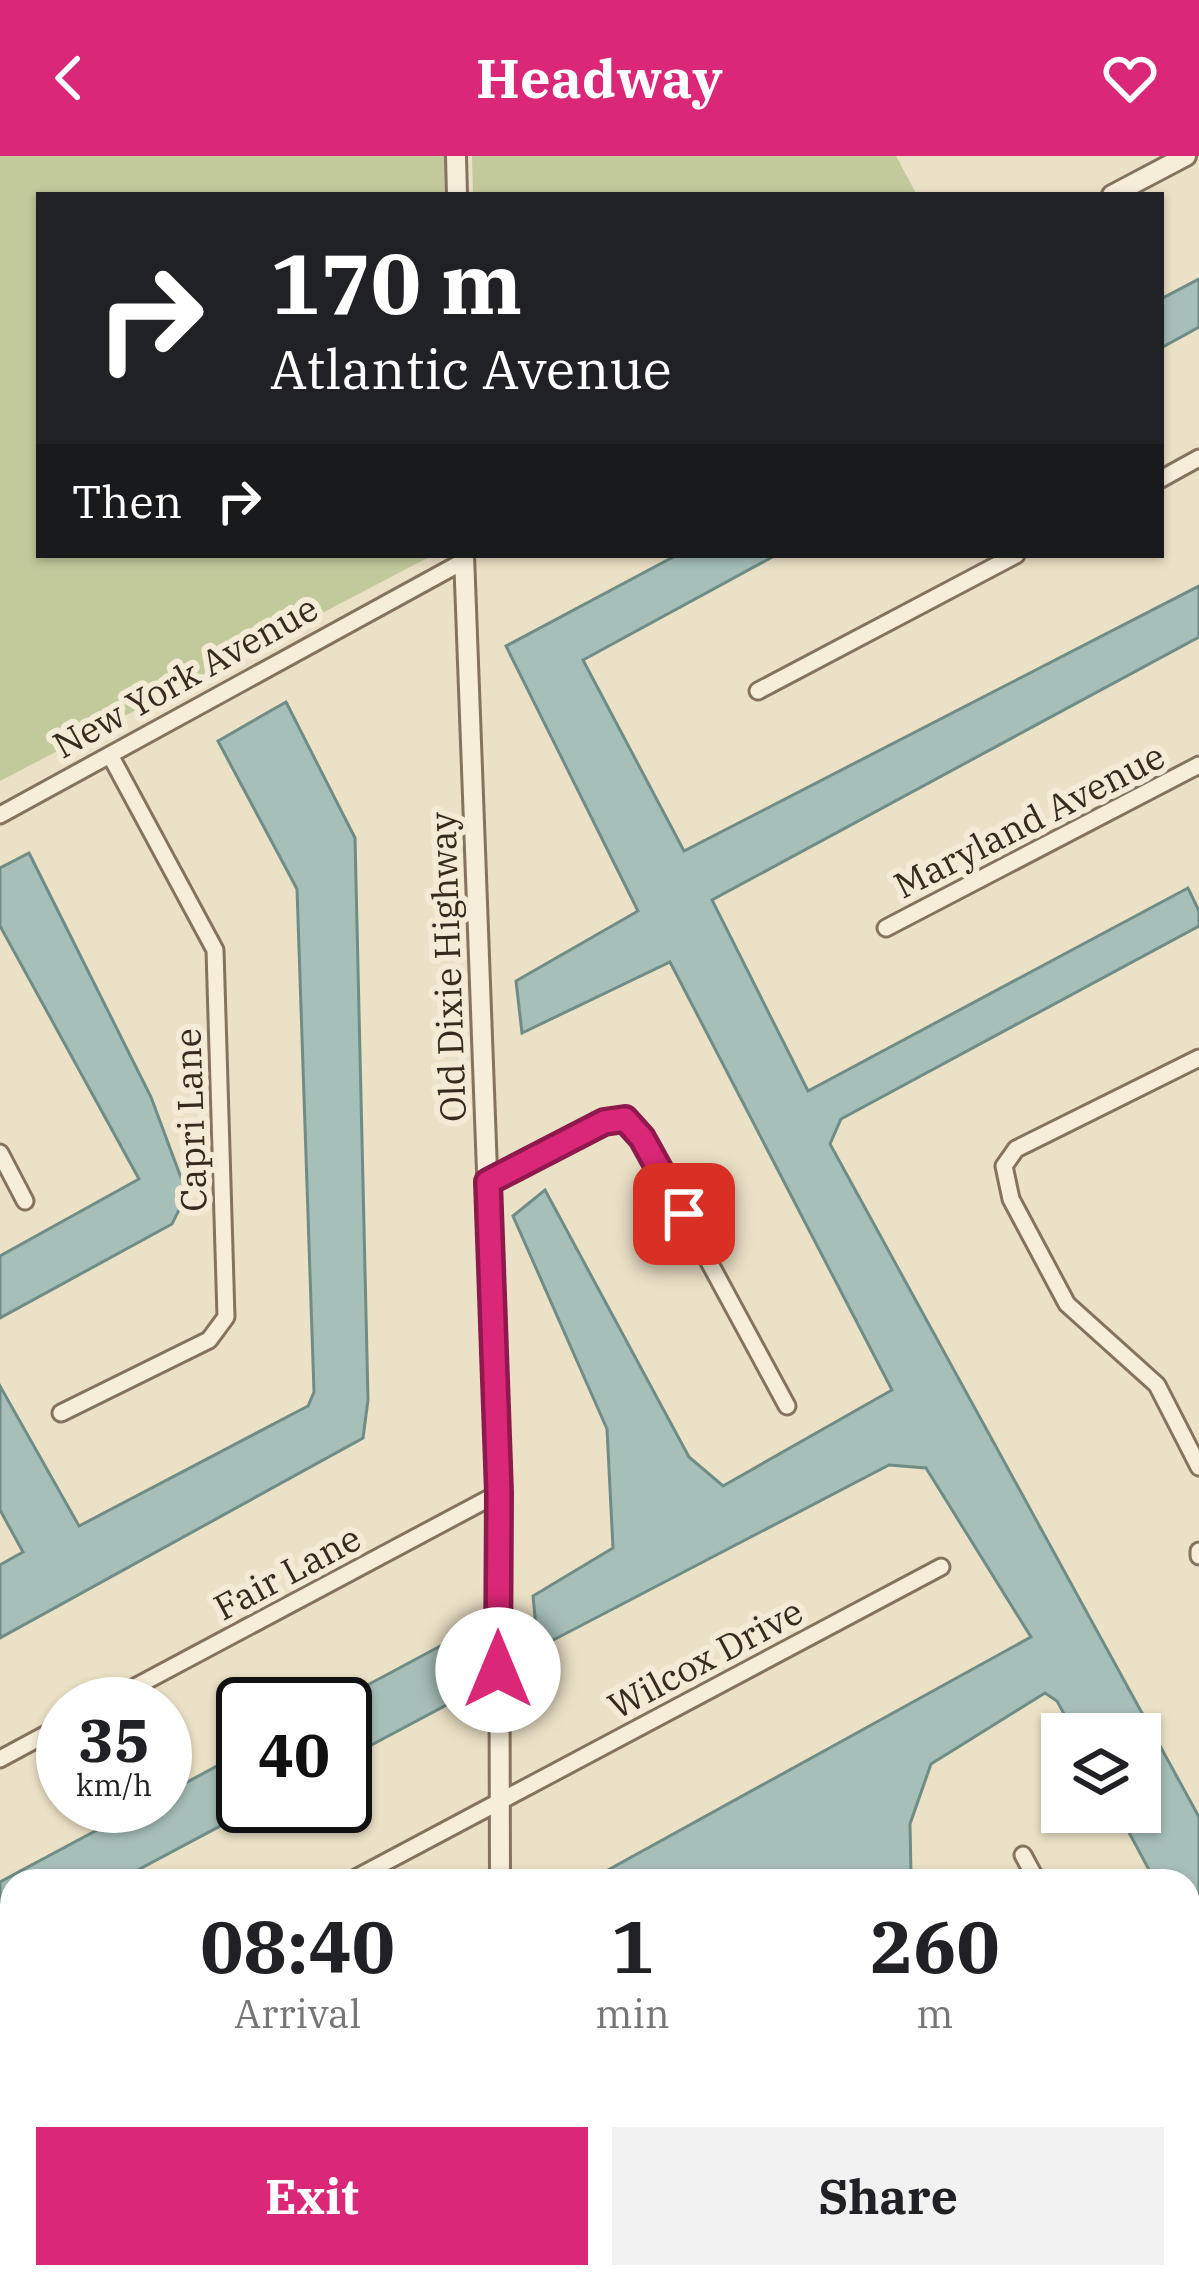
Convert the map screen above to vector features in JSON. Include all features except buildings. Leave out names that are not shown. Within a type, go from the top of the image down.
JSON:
[{"type":"street","points":[[456,156],[458,192]]},
{"type":"street","points":[[1118,192],[1186,156]]},
{"type":"street","points":[[1164,476],[1199,458]]},
{"type":"street","name":"New York Avenue","points":[[0,815],[464,558]]},
{"type":"street","name":"Old Dixie Highway","points":[[464,558],[499,1493],[500,1869]]},
{"type":"street","points":[[758,691],[1010,558]]},
{"type":"street","name":"Capri Lane","points":[[61,1413],[209,1340],[226,1316],[215,950],[110,754]]},
{"type":"street","name":"Maryland Avenue","points":[[886,928],[1197,773]]},
{"type":"street","points":[[1199,1058],[1016,1149],[1004,1166],[1011,1199],[1067,1304],[1156,1385],[1199,1467]]},
{"type":"street","points":[[488,1182],[604,1122],[625,1119],[642,1138],[787,1406]]},
{"type":"street","points":[[0,1153],[25,1201]]},
{"type":"street","name":"Fair Lane","points":[[154,1677],[499,1493]]},
{"type":"street","name":"Wilcox Drive","points":[[372,1869],[940,1567]]},
{"type":"street","points":[[0,1759],[36,1740]]},
{"type":"street","points":[[1023,1855],[1030,1869]]},
{"type":"green space","points":[[0,156],[447,156],[448,192],[36,192],[36,558],[427,558],[0,781]]},
{"type":"green space","points":[[472,156],[896,156],[915,192],[473,192]]},
{"type":"water","points":[[1199,279],[1199,327],[1164,346],[1164,297]]},
{"type":"water","points":[[671,558],[770,558],[583,660],[684,851],[1199,586],[1199,637],[712,900],[808,1091],[1188,888],[1199,911],[1199,926],[841,1119],[830,1144],[1142,1713],[1064,1713],[1045,1693],[931,1764],[910,1824],[911,1869],[610,1869],[1031,1637],[926,1468],[889,1465],[538,1648],[533,1596],[613,1548],[607,1429],[513,1216],[545,1190],[689,1457],[723,1486],[892,1390],[670,962],[522,1033],[516,981],[638,911],[506,646]]},
{"type":"water","points":[[286,702],[355,838],[368,1400],[363,1438],[0,1638],[0,1565],[23,1552],[0,1510],[0,1386],[79,1526],[308,1406],[314,1392],[297,889],[218,741]]},
{"type":"water","points":[[29,853],[151,1097],[187,1194],[172,1224],[0,1318],[0,1256],[139,1179],[0,926],[0,868]]},
{"type":"water","points":[[446,1643],[467,1694],[372,1745],[372,1683]]},
{"type":"water","points":[[1161,1748],[1199,1817],[1199,1869],[1149,1869],[1129,1833],[1161,1833]]},
{"type":"water","points":[[216,1767],[216,1828],[140,1869],[24,1869],[92,1833],[192,1833],[192,1779]]},
{"type":"route","points":[[498,1670],[499,1493],[488,1182],[604,1122],[625,1119],[642,1138],[684,1214]]}]
